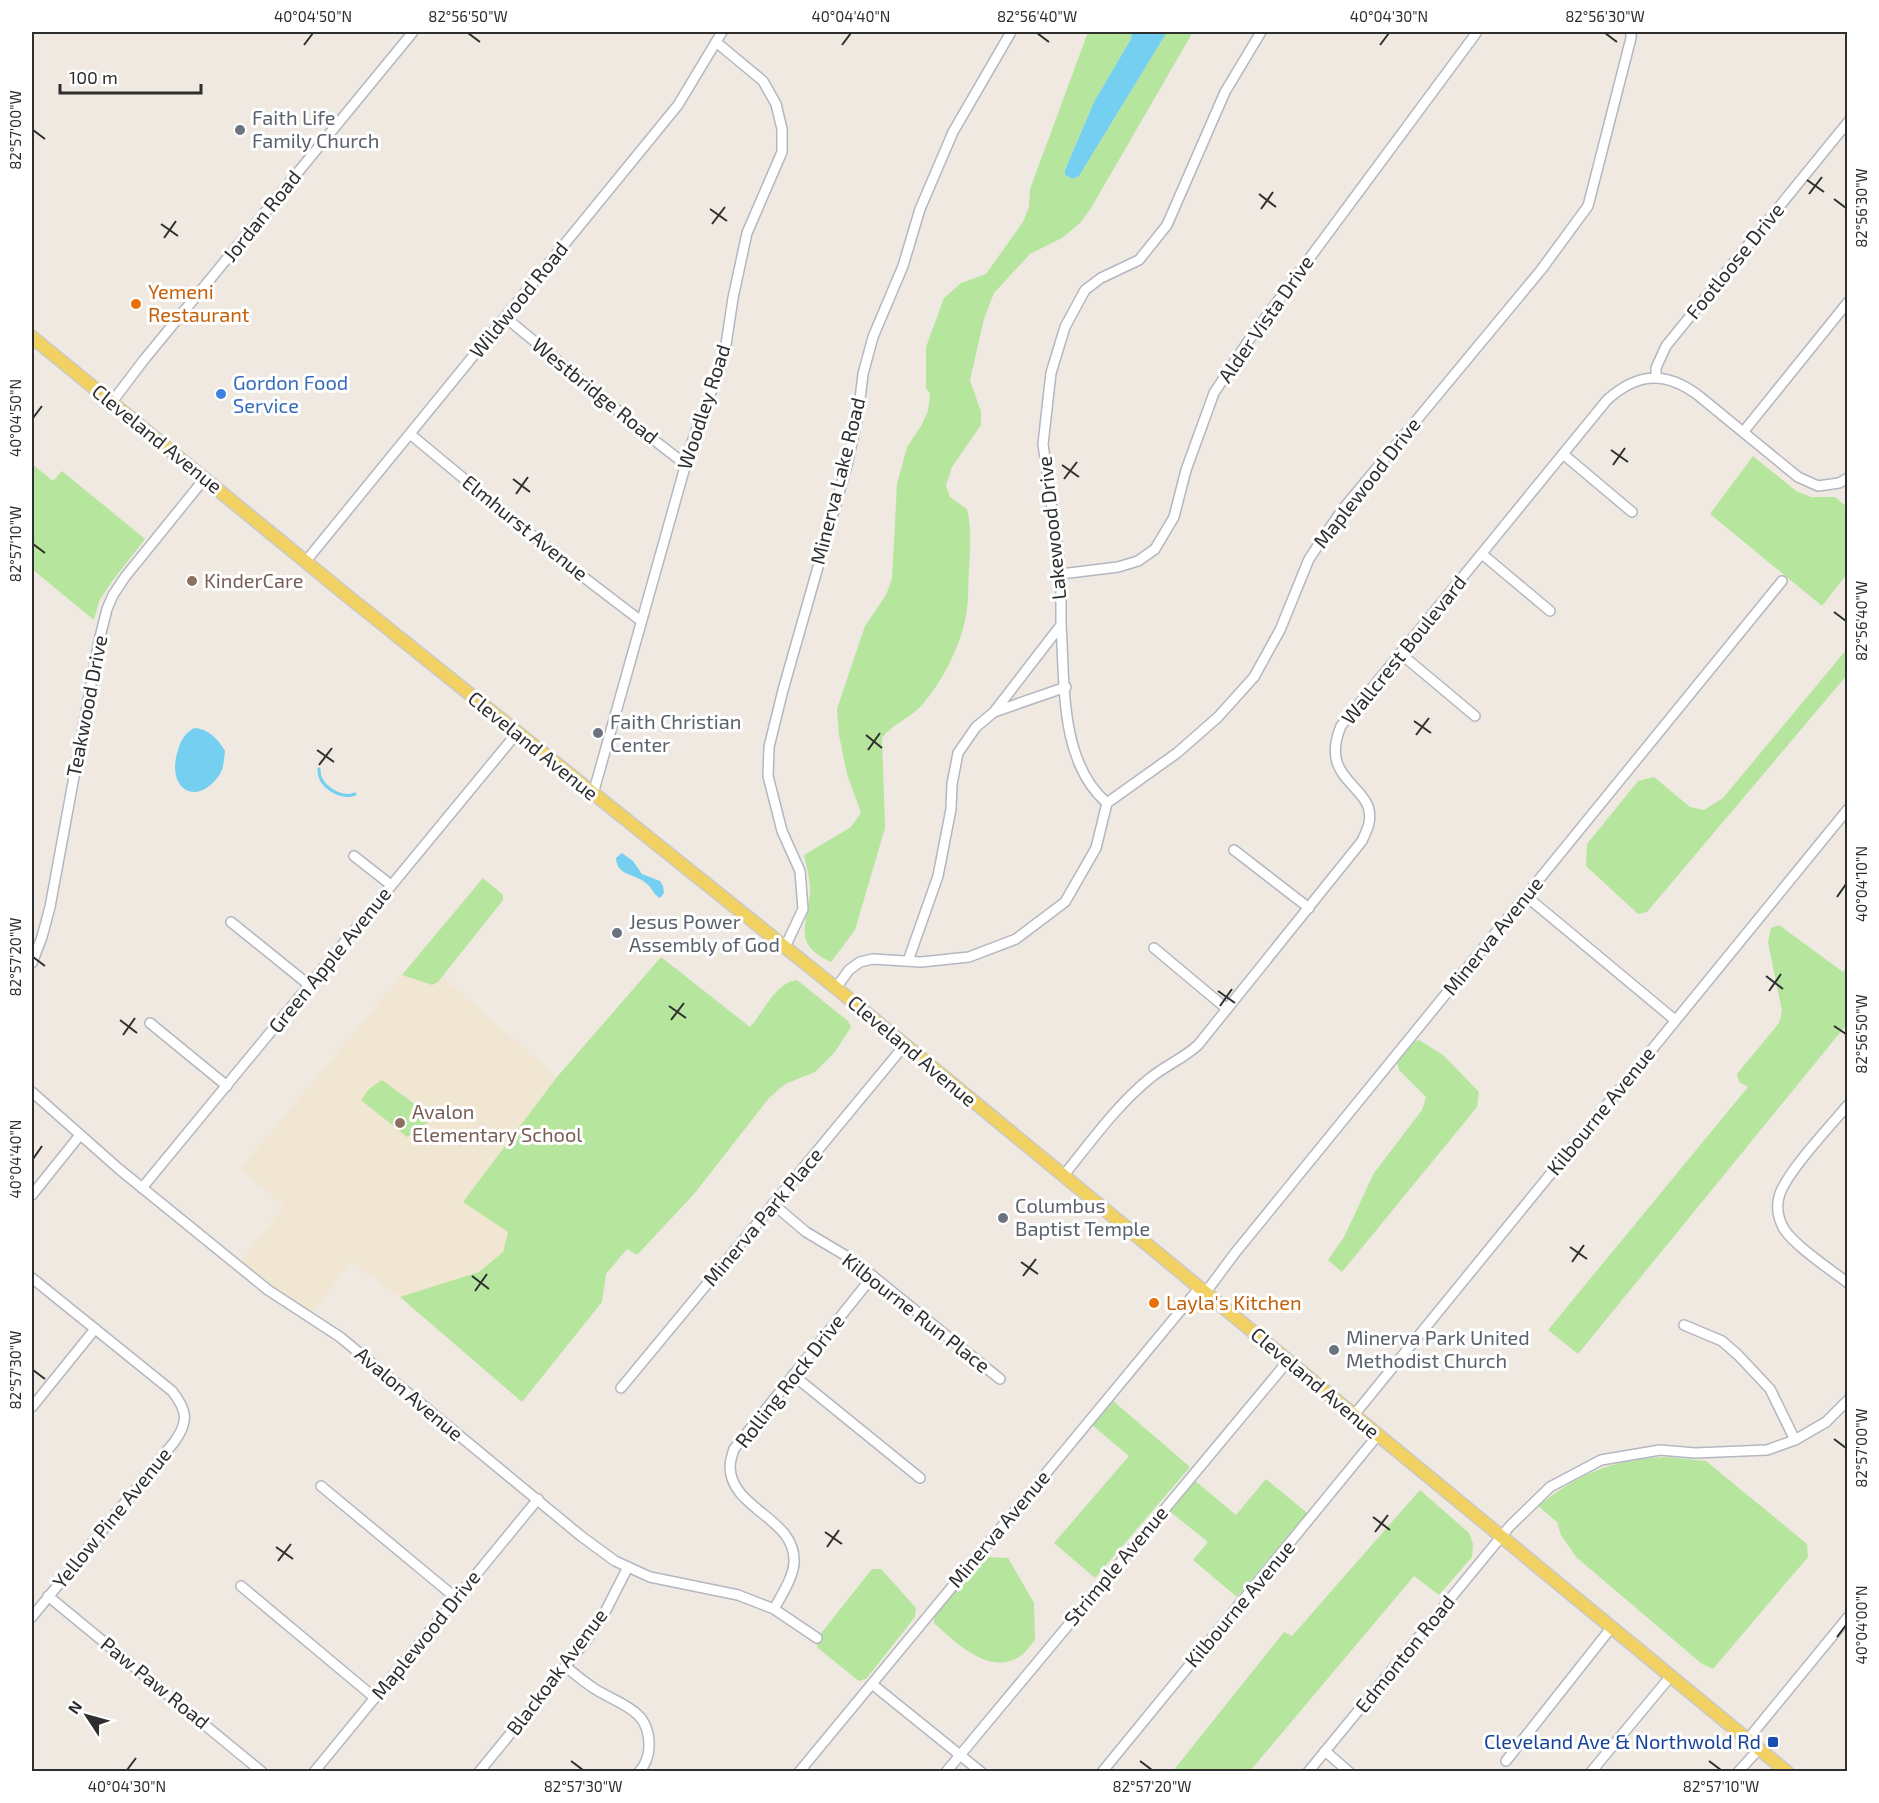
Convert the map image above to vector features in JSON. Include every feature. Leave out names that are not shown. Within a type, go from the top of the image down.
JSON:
[{"type":"main road","name":"Cleveland Avenue","points":[[32,337],[517,733],[836,988],[1787,1772]]},
{"type":"street","name":"Jordan Road","points":[[112,402],[142,361],[413,32]]},
{"type":"street","name":"Wildwood Road","points":[[306,561],[678,105],[722,32]]},
{"type":"street","name":"Minerva Lake Road","points":[[785,947],[803,909],[800,871],[782,831],[768,776],[769,747],[783,690],[847,465],[858,416],[863,374],[873,337],[903,266],[920,209],[953,132],[1011,32]]},
{"type":"street","name":"Lakewood Drive","points":[[908,961],[938,876],[951,808],[952,784],[958,753],[976,727],[994,712],[1061,625],[1060,574],[1043,444],[1051,373],[1065,327],[1085,291],[1101,278],[1140,260],[1167,225],[1225,92],[1261,32]]},
{"type":"street","name":"Alder Vista Drive","points":[[1060,574],[1118,567],[1138,561],[1155,549],[1174,517],[1186,470],[1214,393],[1249,340],[1477,32]]},
{"type":"street","name":"Maplewood Drive","points":[[1107,803],[1177,753],[1218,717],[1254,677],[1280,630],[1309,559],[1342,510],[1541,270],[1588,206],[1631,32]]},
{"type":"street","name":"Woodley Road","points":[[593,794],[686,464],[724,358],[733,298],[747,233],[782,152],[782,129],[776,104],[763,81],[717,42]]},
{"type":"street","name":"Footloose Drive","points":[[1656,377],[1656,368],[1666,346],[1848,122]]},
{"type":"street","points":[[1744,431],[1848,302]]},
{"type":"street","name":"Westbridge Road","points":[[505,317],[686,464]]},
{"type":"street","points":[[1656,377],[1687,387],[1798,477],[1818,486],[1839,483],[1848,478]]},
{"type":"street","name":"Wallcrest Boulevard","points":[[1063,1176],[1134,1092],[1151,1077],[1191,1052],[1362,841],[1370,822],[1366,801],[1342,773],[1335,758],[1335,741],[1341,726],[1607,400],[1620,388],[1638,380],[1656,377]]},
{"type":"street","name":"Elmhurst Avenue","points":[[410,434],[573,569],[641,621]]},
{"type":"street","points":[[1563,454],[1632,512]]},
{"type":"street","name":"Teakwood Drive","points":[[32,963],[50,907],[99,640],[107,609],[112,595],[125,577],[205,478]]},
{"type":"street","points":[[1482,554],[1550,611]]},
{"type":"street","name":"Minerva Avenue","points":[[799,1772],[1242,1244],[1782,581]]},
{"type":"street","points":[[836,988],[849,970],[860,962],[873,959],[921,962],[969,957],[1016,939],[1065,902],[1096,848],[1107,803],[1100,797],[1082,770],[1068,733],[1061,625]]},
{"type":"street","points":[[1401,654],[1475,716]]},
{"type":"street","name":"Lakewood Drive","points":[[994,712],[1066,687]]},
{"type":"street","name":"Green Apple Avenue","points":[[142,1188],[517,733]]},
{"type":"street","name":"Kilbourne Avenue","points":[[1354,1415],[1848,808]]},
{"type":"street","points":[[1234,850],[1309,908]]},
{"type":"street","points":[[354,856],[391,885]]},
{"type":"street","points":[[1526,896],[1675,1020]]},
{"type":"street","points":[[231,922],[309,985]]},
{"type":"street","points":[[1154,948],[1227,1009]]},
{"type":"street","points":[[150,1023],[227,1086]]},
{"type":"street","name":"Minerva Park Place","points":[[621,1388],[904,1046]]},
{"type":"street","name":"Avalon Avenue","points":[[32,1092],[142,1188],[268,1290],[340,1337],[581,1536],[615,1561],[650,1577],[720,1590],[774,1609],[817,1638]]},
{"type":"street","points":[[1848,1105],[1787,1179],[1779,1195],[1778,1204],[1778,1213],[1785,1229],[1797,1242],[1848,1283]]},
{"type":"street","points":[[32,1195],[80,1135]]},
{"type":"street","name":"Kilbourne Run Place","points":[[773,1204],[807,1232],[853,1260],[1000,1379]]},
{"type":"street","name":"Rolling Rock Drive","points":[[774,1609],[788,1583],[794,1563],[790,1542],[776,1525],[746,1500],[734,1485],[730,1466],[734,1449],[873,1276]]},
{"type":"street","points":[[32,1278],[95,1329],[32,1407]]},
{"type":"street","points":[[1684,1325],[1722,1341],[1738,1355],[1770,1389],[1795,1440]]},
{"type":"street","name":"Yellow Pine Avenue","points":[[32,1617],[176,1442],[183,1430],[186,1416],[181,1402],[172,1391],[95,1329]]},
{"type":"street","name":"Strimple Avenue","points":[[946,1772],[1288,1361]]},
{"type":"street","points":[[793,1375],[920,1478]]},
{"type":"street","name":"Edmonton Road","points":[[1308,1772],[1502,1536],[1550,1487],[1601,1460],[1660,1450],[1695,1453],[1767,1450],[1795,1440],[1826,1422],[1848,1400]]},
{"type":"street","name":"Kilbourne Avenue","points":[[1102,1772],[1378,1435]]},
{"type":"street","points":[[321,1486],[456,1598]]},
{"type":"street","name":"Maplewood Drive","points":[[314,1772],[538,1499]]},
{"type":"street","name":"Blackoak Avenue","points":[[479,1772],[603,1616],[628,1567]]},
{"type":"street","points":[[241,1586],[375,1698]]},
{"type":"street","name":"Paw Paw Road","points":[[48,1596],[262,1772]]},
{"type":"street","points":[[1748,1740],[1848,1617]]},
{"type":"street","points":[[1506,1761],[1611,1628]]},
{"type":"street","points":[[565,1666],[585,1682],[628,1707],[643,1719],[649,1738],[649,1752],[639,1772]]},
{"type":"street","points":[[1591,1772],[1670,1677]]},
{"type":"street","points":[[872,1684],[981,1772]]},
{"type":"street","points":[[1738,1772],[1759,1749]]},
{"type":"street","points":[[1325,1751],[1349,1772]]},
{"type":"shaded area","name":"Avalon Elementary School","points":[[418,956],[557,1077],[463,1202],[508,1232],[503,1252],[479,1272],[400,1297],[351,1261],[310,1316],[238,1264],[285,1206],[240,1169]]},
{"type":"green space","points":[[1088,32],[1132,32],[1131,39],[1094,102],[1065,170],[1065,175],[1073,179],[1079,176],[1167,32],[1193,32],[1091,208],[1080,223],[1062,238],[1030,254],[994,293],[984,319],[970,380],[981,412],[981,425],[952,467],[946,485],[950,497],[967,509],[970,524],[968,598],[963,627],[950,663],[929,697],[917,710],[890,729],[882,738],[885,828],[855,930],[831,962],[819,955],[806,941],[805,924],[810,887],[804,855],[851,827],[861,813],[847,774],[839,735],[837,709],[865,626],[886,595],[892,579],[897,484],[907,447],[928,411],[930,393],[926,389],[926,347],[944,298],[961,283],[986,274],[1023,222],[1029,207],[1030,189]]},
{"type":"green space","points":[[1753,456],[1796,491],[1811,497],[1835,497],[1847,507],[1847,574],[1822,606],[1710,514]]},
{"type":"green space","points":[[32,464],[53,481],[62,471],[145,539],[99,601],[94,620],[32,569]]},
{"type":"green space","points":[[1847,649],[1847,675],[1647,912],[1638,914],[1586,866],[1587,844],[1638,781],[1654,777],[1690,807],[1704,810],[1723,798]]},
{"type":"green space","points":[[483,878],[503,895],[503,900],[438,982],[432,985],[402,975]]},
{"type":"green space","points":[[1779,925],[1843,972],[1847,967],[1847,1024],[1578,1354],[1548,1330],[1748,1087],[1739,1082],[1737,1074],[1779,1023],[1782,1011],[1768,942],[1771,928]]},
{"type":"green space","points":[[661,957],[750,1027],[776,992],[789,982],[797,980],[848,1021],[851,1027],[835,1052],[815,1072],[785,1084],[769,1098],[694,1194],[637,1255],[627,1249],[606,1274],[602,1302],[522,1402],[400,1297],[479,1272],[503,1252],[508,1232],[463,1202],[557,1077]]},
{"type":"green space","points":[[1419,1040],[1443,1055],[1479,1092],[1477,1107],[1342,1272],[1328,1260],[1344,1237],[1374,1173],[1422,1110],[1426,1097],[1399,1070],[1397,1062],[1407,1045]]},
{"type":"green space","points":[[382,1080],[424,1111],[431,1120],[407,1137],[361,1100],[369,1089]]},
{"type":"green space","points":[[1112,1400],[1190,1467],[1095,1578],[1054,1543],[1129,1456],[1091,1424]]},
{"type":"green space","points":[[1667,1457],[1706,1461],[1807,1544],[1808,1557],[1713,1669],[1702,1664],[1576,1557],[1561,1535],[1557,1522],[1538,1506],[1568,1485],[1598,1470],[1630,1461]]},
{"type":"green space","points":[[1266,1479],[1307,1513],[1237,1597],[1193,1560],[1208,1542],[1168,1510],[1194,1480],[1236,1515]]},
{"type":"green space","points":[[1420,1490],[1469,1533],[1473,1544],[1472,1557],[1439,1595],[1414,1576],[1250,1771],[1173,1771],[1284,1632],[1292,1636]]},
{"type":"green space","points":[[988,1557],[1008,1558],[1034,1603],[1035,1640],[1019,1657],[1008,1662],[984,1660],[962,1647],[934,1623],[934,1614],[971,1568]]},
{"type":"green space","points":[[872,1569],[881,1569],[916,1608],[915,1617],[866,1679],[859,1681],[818,1648],[815,1641]]},
{"type":"water","points":[[1132,32],[1167,32],[1079,176],[1073,179],[1065,175],[1065,170],[1094,102],[1131,39]]},
{"type":"water","points":[[194,728],[213,735],[225,751],[220,774],[211,784],[194,792],[186,790],[180,784],[175,764],[182,740]]},
{"type":"water","points":[[622,853],[633,861],[642,874],[660,881],[664,893],[660,898],[643,881],[620,869],[616,858]]},
{"type":"waterway","points":[[319,769],[322,781],[331,790],[343,795],[355,794]]},
{"type":"place","name":"Faith Life Family Church","points":[[240,130]]},
{"type":"place","name":"Yemeni Restaurant","points":[[136,304]]},
{"type":"place","name":"Gordon Food Service","points":[[221,394]]},
{"type":"place","name":"KinderCare","points":[[192,581]]},
{"type":"place","name":"Faith Christian Center","points":[[598,733]]},
{"type":"place","name":"Jesus Power Assembly of God","points":[[617,933]]},
{"type":"place","name":"Avalon Elementary School","points":[[400,1123]]},
{"type":"place","name":"Columbus Baptist Temple","points":[[1003,1218]]},
{"type":"place","name":"Layla's Kitchen","points":[[1154,1303]]},
{"type":"place","name":"Minerva Park United Methodist Church","points":[[1334,1350]]},
{"type":"place","name":"Cleveland Ave & Northwold Rd","points":[[1773,1742]]}]
